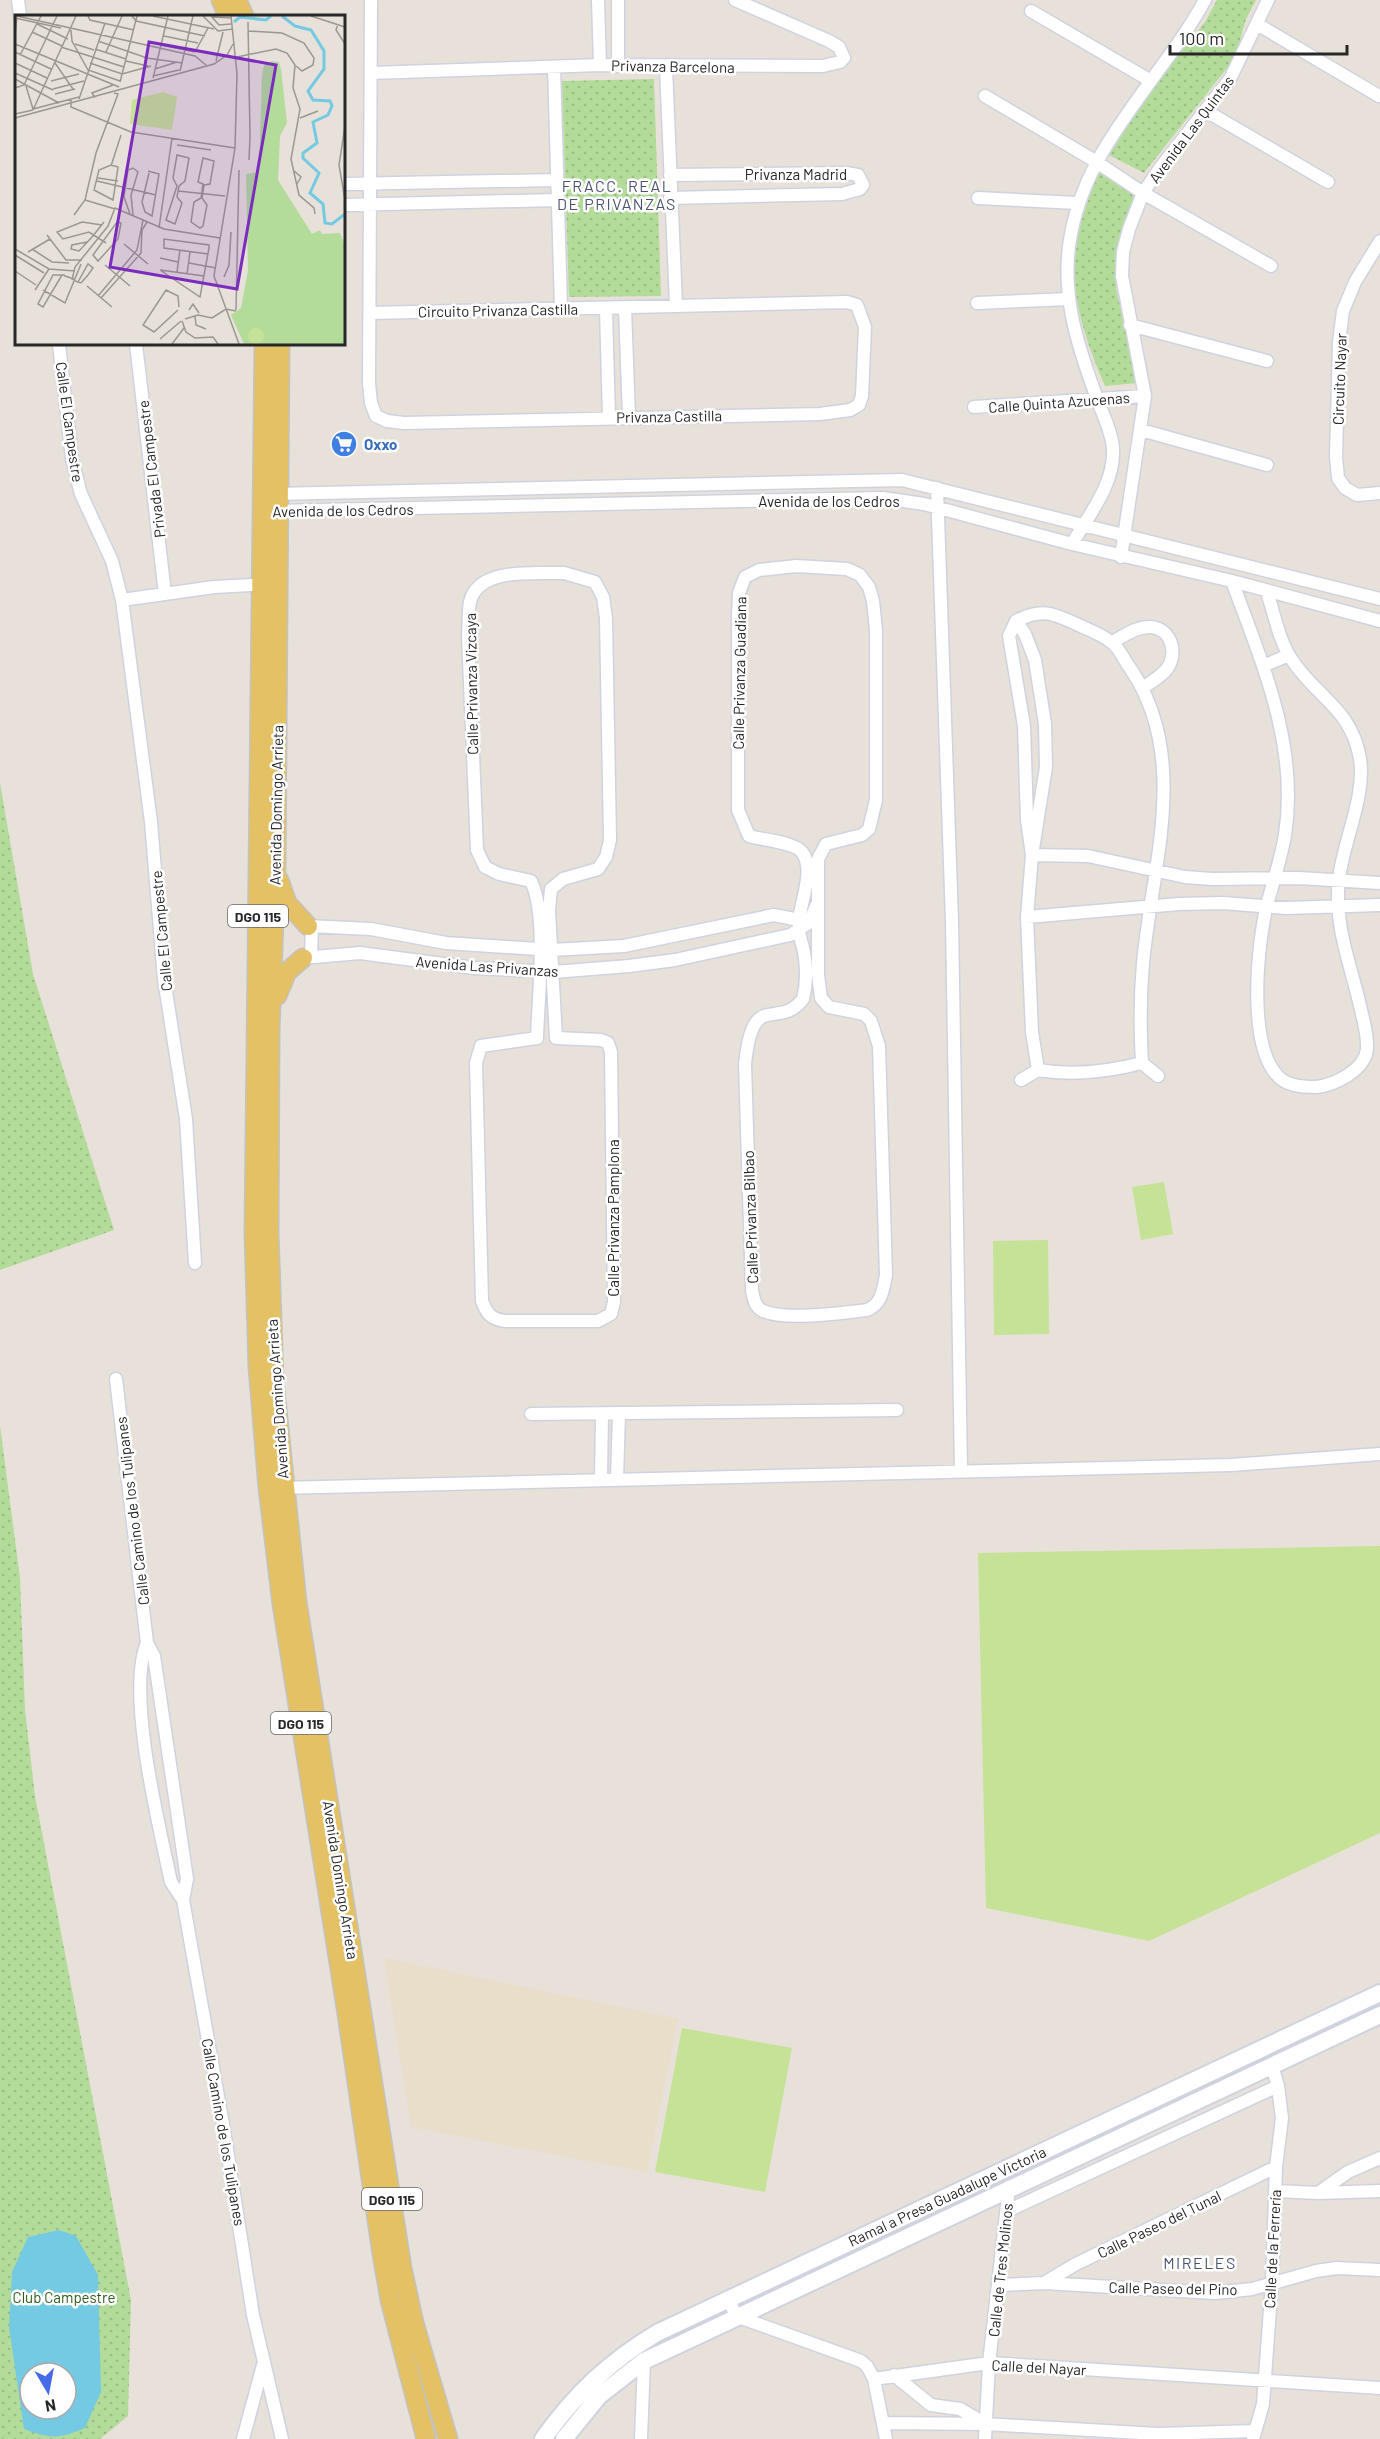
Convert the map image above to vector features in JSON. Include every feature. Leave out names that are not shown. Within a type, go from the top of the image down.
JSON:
[{"type":"main road","points":[[221,0],[228,15]]},
{"type":"main road","points":[[237,0],[244,15]]},
{"type":"main road","name":"Avenida Domingo Arrieta","points":[[264,345],[270,503],[270,584],[262,1233],[274,1381],[276,1488],[289,1603],[354,2006],[402,2268],[414,2322],[448,2439]]},
{"type":"main road","name":"Avenida Domingo Arrieta","points":[[270,503],[280,345]]},
{"type":"main road","name":"Avenida Domingo Arrieta","points":[[262,1233],[270,1030],[265,946],[276,862],[270,584]]},
{"type":"main road","points":[[265,946],[310,926],[287,903],[276,862]]},
{"type":"main road","points":[[265,946],[307,957]]},
{"type":"main road","points":[[270,1030],[280,983],[287,972],[307,957]]},
{"type":"main road","name":"Ramal a Presa Guadalupe Victoria","points":[[564,2439],[599,2396],[644,2361],[1009,2187],[1087,2141],[1380,1993]]},
{"type":"main road","name":"Avenida Domingo Arrieta","points":[[354,2006],[390,2300],[426,2439]]},
{"type":"main road","name":"Ramal a Presa Guadalupe Victoria","points":[[543,2439],[577,2395],[624,2352],[657,2332],[728,2298],[1087,2141],[1272,2066],[1380,2015]]},
{"type":"street","points":[[18,0],[20,15]]},
{"type":"street","name":"Privanza Castilla","points":[[371,0],[371,403],[376,416],[387,421],[820,414],[850,410],[859,405],[862,396],[865,327],[857,305],[832,301],[625,308]]},
{"type":"street","points":[[598,0],[600,65]]},
{"type":"street","points":[[618,0],[618,66]]},
{"type":"street","name":"Privanza Barcelona","points":[[372,74],[600,65],[824,66],[840,62],[844,58],[839,47],[829,41],[735,0]]},
{"type":"street","points":[[1072,544],[1098,503],[1113,450],[1078,345],[1068,299],[1070,237],[1077,203],[1095,161],[1181,42],[1206,0]]},
{"type":"street","name":"Avenida Las Quintas","points":[[1121,556],[1126,535],[1132,474],[1145,396],[1122,276],[1123,252],[1143,193],[1230,79],[1268,0]]},
{"type":"street","points":[[1030,11],[1151,81]]},
{"type":"street","points":[[1257,24],[1379,96]]},
{"type":"street","points":[[554,67],[561,308]]},
{"type":"street","points":[[666,67],[676,305]]},
{"type":"street","points":[[985,96],[1095,161],[1143,193],[1271,266]]},
{"type":"street","points":[[1206,111],[1328,182]]},
{"type":"street","name":"Privanza Madrid","points":[[670,175],[846,173],[858,175],[863,185],[860,189],[842,194],[670,198]]},
{"type":"street","points":[[345,184],[556,180]]},
{"type":"street","points":[[978,198],[1077,203]]},
{"type":"street","points":[[345,205],[557,200]]},
{"type":"street","name":"Circuito Nayar","points":[[1380,241],[1355,282],[1343,311],[1339,342],[1336,457],[1338,478],[1345,488],[1357,495],[1380,493]]},
{"type":"street","points":[[977,303],[1068,299]]},
{"type":"street","points":[[625,308],[629,417]]},
{"type":"street","name":"Circuito Privanza Castilla","points":[[370,313],[625,308]]},
{"type":"street","points":[[606,309],[609,417]]},
{"type":"street","points":[[1130,325],[1267,361]]},
{"type":"street","name":"Calle El Campestre","points":[[59,345],[72,459],[81,494],[111,561],[122,600],[151,822],[164,979],[186,1119],[195,1263]]},
{"type":"street","name":"Privada El Campestre","points":[[136,345],[165,594]]},
{"type":"street","name":"Calle Quinta Azucenas","points":[[974,407],[1145,396]]},
{"type":"street","points":[[1141,430],[1267,465]]},
{"type":"street","points":[[1110,467],[1132,474]]},
{"type":"street","name":"Avenida de los Cedros","points":[[270,503],[882,479],[937,488],[1380,599]]},
{"type":"street","points":[[937,488],[952,921],[961,1471]]},
{"type":"street","name":"Avenida de los Cedros","points":[[270,503],[883,498],[937,508],[1072,544],[1232,581],[1380,621]]},
{"type":"street","name":"Calle Privanza Guadiana","points":[[802,924],[805,895],[804,856],[793,845],[769,842],[749,836],[738,810],[739,593],[745,577],[759,570],[774,567],[847,568],[860,575],[873,601],[876,630],[876,769],[873,819],[869,829],[862,835],[834,841],[821,850],[818,859],[819,947]]},
{"type":"street","name":"Calle Privanza Vizcaya","points":[[539,950],[538,903],[531,881],[499,874],[485,867],[477,850],[468,635],[470,601],[482,583],[494,578],[564,573],[595,582],[603,597],[606,618],[610,840],[606,857],[598,869],[563,879],[551,888],[549,910],[552,950]]},
{"type":"street","points":[[1232,581],[1263,666],[1285,744],[1289,791],[1285,835],[1267,906],[1258,981],[1258,1016],[1263,1052],[1280,1079],[1299,1087],[1320,1086],[1336,1082],[1357,1068],[1367,1052],[1365,1028],[1344,949],[1338,907],[1338,879],[1357,798],[1361,760],[1349,723],[1306,679],[1289,655],[1267,592]]},
{"type":"street","points":[[122,600],[214,586],[270,584]]},
{"type":"street","points":[[1032,855],[1027,820],[1024,726],[1009,636],[1016,621],[1040,611],[1057,615],[1112,642],[1143,688],[1160,743],[1165,782],[1140,1009],[1142,1063],[1158,1076]]},
{"type":"street","points":[[1016,621],[1025,634],[1035,660],[1045,724],[1046,767],[1032,855],[1027,917],[1032,1032],[1038,1070]]},
{"type":"street","points":[[1112,642],[1135,630],[1152,627],[1166,633],[1172,645],[1173,658],[1166,670],[1143,688]]},
{"type":"street","points":[[1263,666],[1289,655]]},
{"type":"street","points":[[1032,855],[1088,856],[1185,877],[1338,879],[1380,883]]},
{"type":"street","points":[[818,890],[815,911],[802,924],[819,947]]},
{"type":"street","points":[[1027,917],[1151,906],[1223,903],[1338,907],[1380,905]]},
{"type":"street","name":"Avenida Las Privanzas","points":[[310,926],[371,929],[446,943],[552,950],[601,948],[647,942],[750,918],[774,915],[802,924]]},
{"type":"street","name":"Avenida Las Privanzas","points":[[307,957],[360,953],[474,968],[552,972],[675,960],[802,924]]},
{"type":"street","name":"Calle Privanza Bilbao","points":[[802,924],[806,964],[803,999],[791,1010],[768,1014],[755,1020],[750,1030],[745,1064],[752,1291],[756,1306],[764,1311],[782,1315],[867,1310],[874,1306],[880,1298],[886,1275],[879,1047],[871,1022],[864,1014],[829,1007],[821,998],[818,988],[819,947]]},
{"type":"street","points":[[307,957],[310,926]]},
{"type":"street","name":"Calle Privanza Pamplona","points":[[539,950],[537,1038],[486,1044],[481,1046],[477,1054],[482,1301],[486,1313],[494,1319],[598,1321],[611,1314],[614,1302],[611,1052],[608,1043],[601,1040],[556,1038],[552,950]]},
{"type":"street","points":[[1021,1080],[1038,1070],[1081,1074],[1114,1070],[1142,1063]]},
{"type":"street","name":"Calle Camino de los Tulipanes","points":[[116,1379],[147,1643],[154,1656],[187,1879],[183,1900],[263,2364],[282,2439]]},
{"type":"street","points":[[531,1414],[897,1410]]},
{"type":"street","points":[[601,1480],[602,1413]]},
{"type":"street","points":[[617,1480],[619,1413]]},
{"type":"street","points":[[276,1488],[1258,1464],[1380,1454]]},
{"type":"street","name":"Calle Camino de los Tulipanes","points":[[147,1643],[140,1658],[146,1752],[171,1882],[183,1900]]},
{"type":"street","name":"Calle de la Ferrería","points":[[1254,2435],[1263,2403],[1272,2282],[1275,2167],[1282,2118],[1278,2086],[1272,2066]]},
{"type":"street","points":[[1007,2211],[1278,2086]]},
{"type":"street","points":[[1087,2141],[1098,2169]]},
{"type":"street","points":[[1318,2193],[1348,2172],[1380,2158]]},
{"type":"street","name":"Calle Paseo del Tunal","points":[[1044,2283],[1076,2264],[1275,2167]]},
{"type":"street","name":"Calle de Tres Molinos","points":[[985,2439],[989,2363],[1009,2187]]},
{"type":"street","points":[[1275,2191],[1318,2193],[1351,2190],[1380,2191]]},
{"type":"street","name":"Calle Paseo del Pino","points":[[999,2284],[1044,2283],[1215,2293],[1252,2289],[1272,2282],[1337,2268],[1380,2270]]},
{"type":"street","points":[[728,2298],[736,2316],[861,2361],[867,2366],[874,2379],[886,2439]]},
{"type":"street","points":[[641,2439],[644,2361]]},
{"type":"street","name":"Calle del Nayar","points":[[874,2379],[989,2363],[1380,2388]]},
{"type":"street","name":"Calle Camino de los Tulipanes","points":[[243,2439],[263,2364]]},
{"type":"street","points":[[894,2375],[930,2405],[960,2409],[986,2424]]},
{"type":"street","points":[[884,2423],[986,2424],[1158,2434],[1254,2435]]},
{"type":"shaded area","points":[[384,1958],[678,2019],[647,2172],[411,2127]]},
{"type":"green space","points":[[1217,0],[1256,0],[1246,19],[1235,58],[1144,173],[1109,155],[1155,84],[1205,22]]},
{"type":"green space","points":[[654,79],[661,296],[569,297],[562,81]]},
{"type":"green space","points":[[1100,170],[1134,195],[1116,249],[1116,288],[1138,383],[1105,386],[1084,329],[1078,303],[1075,254],[1088,201]]},
{"type":"green space","points":[[0,783],[33,974],[114,1230],[0,1270]]},
{"type":"green space","points":[[1164,1182],[1173,1234],[1141,1240],[1132,1187]]},
{"type":"green space","points":[[1048,1240],[1049,1334],[994,1335],[993,1241]]},
{"type":"green space","name":"Club Campestre","points":[[0,1426],[20,1578],[25,1710],[35,1796],[131,2300],[128,2416],[100,2439],[0,2439]]},
{"type":"green space","points":[[1380,1546],[1380,1833],[1149,1941],[986,1908],[978,1553]]},
{"type":"green space","points":[[682,2028],[792,2048],[765,2192],[655,2172]]},
{"type":"water","points":[[59,2230],[76,2236],[98,2275],[101,2392],[85,2428],[61,2436],[41,2435],[24,2429],[23,2421],[78,2421],[78,2361],[18,2361],[18,2388],[9,2327],[12,2272],[28,2237]]},
{"type":"place","name":"Oxxo","points":[[344,444]]},
{"type":"district","name":"FRACC. REAL DE PRIVANZAS","points":[[617,194]]},
{"type":"district","name":"MIRELES","points":[[1200,2262]]}]
